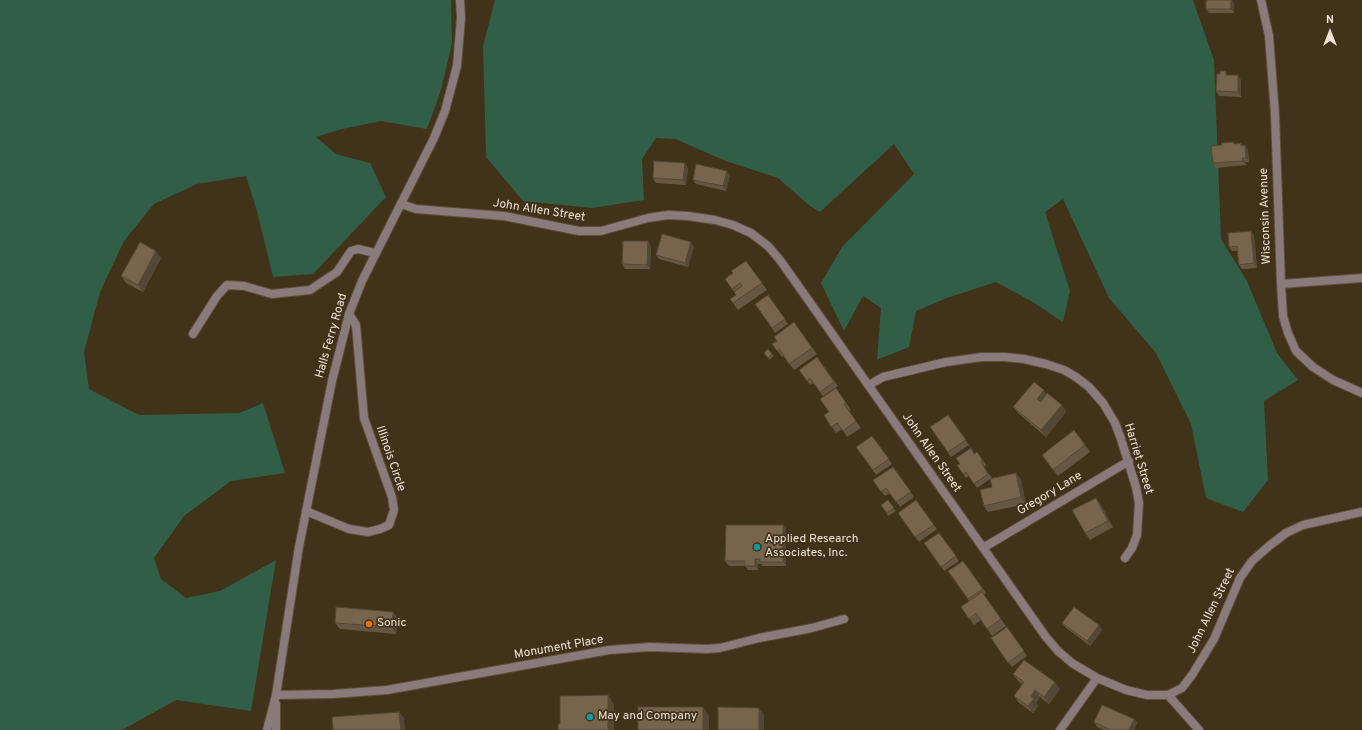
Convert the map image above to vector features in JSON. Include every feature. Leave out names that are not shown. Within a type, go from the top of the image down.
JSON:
[{"type":"street","name":"Halls Ferry Road","points":[[267,730],[276,695],[288,613],[306,511],[332,381],[349,314],[375,253],[434,138],[445,111],[456,66],[461,18],[460,0]]},
{"type":"street","name":"Wisconsin Avenue","points":[[1261,0],[1269,36],[1275,114],[1283,316],[1288,333],[1296,351],[1320,372],[1362,393]]},
{"type":"street","name":"John Allen Street","points":[[401,204],[416,209],[504,216],[579,231],[601,231],[648,218],[668,215],[688,216],[715,220],[733,225],[752,234],[768,246],[780,260],[1058,652],[1072,663],[1097,678],[1133,692],[1147,695],[1168,695],[1182,688],[1192,676],[1214,640],[1240,578],[1252,561],[1269,546],[1286,533],[1303,525],[1341,518],[1362,512]]},
{"type":"street","points":[[193,334],[217,296],[227,285],[244,286],[272,294],[310,290],[337,272],[351,251],[358,249],[375,253]]},
{"type":"street","points":[[1281,284],[1362,278]]},
{"type":"street","name":"Illinois Circle","points":[[306,511],[348,529],[368,532],[389,525],[394,510],[392,497],[364,418],[356,325],[349,314]]},
{"type":"street","name":"Harriet Street","points":[[870,386],[884,377],[946,362],[982,357],[1005,357],[1046,364],[1064,370],[1076,377],[1089,387],[1103,403],[1115,423],[1128,461],[1139,502],[1139,517],[1137,535],[1132,548],[1125,558]]},
{"type":"street","name":"Gregory Lane","points":[[983,548],[1128,461]]},
{"type":"street","name":"Monument Place","points":[[276,695],[333,694],[387,690],[609,650],[641,648],[720,648],[759,638],[812,628],[844,619]]},
{"type":"street","points":[[1060,730],[1097,678]]},
{"type":"street","name":"Halls Ferry Road","points":[[276,695],[276,730]]},
{"type":"street","points":[[1168,695],[1199,730]]},
{"type":"green space","points":[[0,0],[451,0],[452,43],[441,90],[427,129],[381,121],[342,129],[316,137],[336,154],[370,163],[386,197],[313,274],[273,277],[257,211],[246,176],[197,184],[154,204],[124,241],[100,292],[84,352],[89,389],[139,415],[239,413],[263,403],[285,473],[231,481],[184,516],[154,558],[161,579],[186,598],[220,591],[276,560],[251,711],[176,700],[122,730],[0,730]]},
{"type":"green space","points":[[495,0],[1193,0],[1214,60],[1221,239],[1247,281],[1277,353],[1298,380],[1264,401],[1268,480],[1243,512],[1206,498],[1191,424],[1156,353],[1109,298],[1063,199],[1045,212],[1070,291],[1063,322],[1031,301],[996,282],[947,298],[916,311],[909,347],[877,360],[881,308],[863,296],[844,331],[821,283],[842,247],[914,174],[894,144],[820,212],[810,206],[778,178],[726,161],[675,139],[656,138],[642,159],[644,200],[592,208],[523,201],[486,157],[483,46]]},
{"type":"building","points":[[1206,0],[1231,0],[1231,9],[1206,9]]},
{"type":"building","points":[[1220,71],[1226,71],[1226,75],[1238,75],[1238,92],[1216,91],[1217,74],[1220,74]]},
{"type":"building","points":[[1234,142],[1234,144],[1241,143],[1241,146],[1245,145],[1246,158],[1242,158],[1243,161],[1213,163],[1211,146],[1222,145],[1221,143]]},
{"type":"building","points":[[654,161],[685,163],[683,180],[653,178]]},
{"type":"building","points":[[696,164],[727,171],[723,186],[693,180]]},
{"type":"building","points":[[1251,231],[1254,263],[1239,265],[1237,246],[1229,247],[1228,233]]},
{"type":"building","points":[[662,234],[691,242],[685,263],[656,255]]},
{"type":"building","points":[[623,241],[648,241],[647,265],[622,264]]},
{"type":"building","points":[[140,242],[156,251],[138,285],[121,276]]},
{"type":"building","points":[[746,261],[762,283],[733,303],[730,299],[736,295],[734,292],[742,286],[740,283],[732,289],[725,279],[733,273],[731,271]]},
{"type":"building","points":[[768,295],[785,319],[772,328],[755,304]]},
{"type":"building","points":[[794,322],[812,348],[789,364],[779,349],[777,351],[772,344],[777,341],[774,337]]},
{"type":"building","points":[[768,349],[772,354],[768,358],[764,353]]},
{"type":"building","points":[[817,357],[834,382],[820,392],[810,378],[807,381],[799,370]]},
{"type":"building","points":[[1034,382],[1044,390],[1037,399],[1041,402],[1047,393],[1062,405],[1041,430],[1013,407]]},
{"type":"building","points":[[836,388],[846,403],[844,404],[856,421],[843,431],[837,423],[831,427],[824,415],[829,412],[820,399]]},
{"type":"building","points":[[948,415],[966,440],[948,452],[930,427]]},
{"type":"building","points":[[1074,430],[1085,445],[1053,470],[1042,455]]},
{"type":"building","points":[[872,436],[889,459],[873,470],[856,447]]},
{"type":"building","points":[[971,448],[974,454],[977,452],[983,461],[981,462],[988,474],[974,484],[966,472],[963,474],[957,465],[960,464],[956,458]]},
{"type":"building","points":[[893,467],[911,492],[896,502],[886,488],[881,492],[873,480]]},
{"type":"building","points":[[1016,473],[1021,497],[984,506],[980,490],[992,487],[990,479]]},
{"type":"building","points":[[1096,498],[1108,521],[1085,533],[1072,510]]},
{"type":"building","points":[[888,500],[894,508],[887,513],[881,505]]},
{"type":"building","points":[[916,500],[934,525],[915,537],[898,513]]},
{"type":"building","name":"Applied Research Associates, Inc.","points":[[726,525],[783,525],[783,562],[760,562],[760,559],[755,559],[755,566],[745,566],[745,561],[725,561]]},
{"type":"building","points":[[939,533],[956,556],[941,567],[924,543]]},
{"type":"building","points":[[963,561],[983,589],[968,599],[948,571]]},
{"type":"building","points":[[982,592],[1001,619],[987,629],[976,613],[969,619],[961,607]]},
{"type":"building","points":[[336,607],[393,612],[392,627],[335,623]]},
{"type":"building","points":[[1074,607],[1099,625],[1087,641],[1062,623]]},
{"type":"building","points":[[1007,627],[1024,651],[1008,663],[991,638]]},
{"type":"building","points":[[1024,660],[1055,682],[1044,697],[1035,690],[1031,697],[1034,699],[1028,706],[1014,696],[1024,682],[1013,674]]},
{"type":"building","name":"May and Company","points":[[608,695],[608,730],[558,730],[558,724],[560,724],[560,696]]},
{"type":"building","points":[[1102,705],[1134,719],[1129,730],[1111,730],[1094,722]]},
{"type":"building","points":[[638,707],[703,707],[703,730],[638,730]]},
{"type":"building","points":[[718,707],[759,708],[759,730],[718,730]]},
{"type":"building","points":[[399,712],[401,730],[333,730],[332,717]]},
{"type":"place","name":"Applied Research Associates, Inc.","points":[[757,547]]},
{"type":"place","name":"Sonic","points":[[369,624]]},
{"type":"place","name":"May and Company","points":[[590,717]]}]
